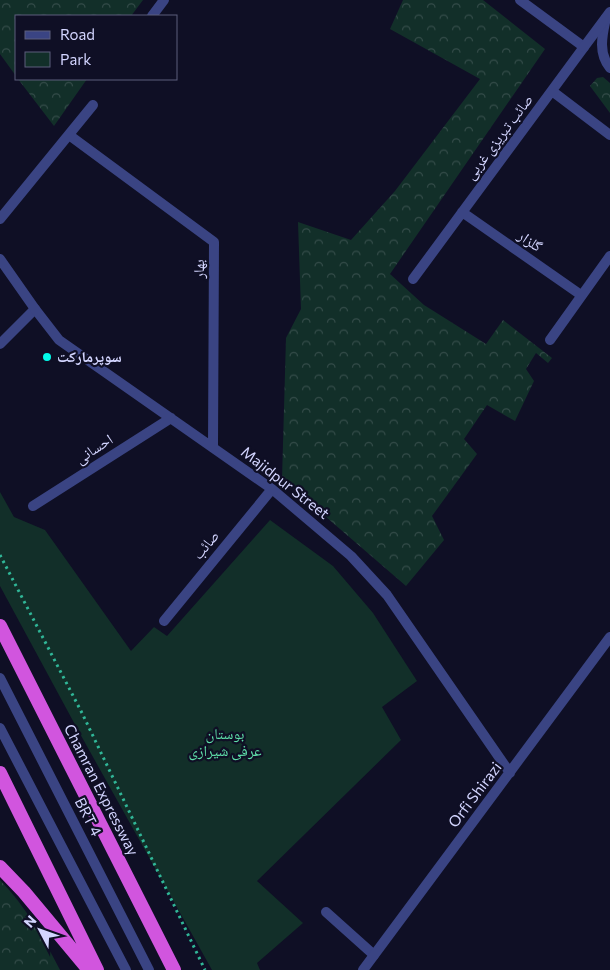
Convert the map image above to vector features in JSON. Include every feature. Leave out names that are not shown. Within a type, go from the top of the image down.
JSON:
[{"type":"highway","name":"Chamran Expressway","points":[[0,626],[174,970]]},
{"type":"highway","points":[[0,773],[97,970]]},
{"type":"highway","points":[[0,866],[89,970]]},
{"type":"street","points":[[153,15],[164,0]]},
{"type":"street","points":[[520,0],[584,47]]},
{"type":"street","points":[[608,15],[601,49],[605,62],[610,68]]},
{"type":"street","name":"صائب تبریزی غربی","points":[[413,279],[608,15]]},
{"type":"street","points":[[552,91],[610,135]]},
{"type":"street","points":[[0,219],[93,105]]},
{"type":"street","name":"بهار","points":[[69,135],[214,242],[213,447]]},
{"type":"street","name":"گلزار","points":[[462,212],[581,295]]},
{"type":"street","points":[[550,340],[610,256]]},
{"type":"street","name":"Majidpur Street","points":[[0,259],[35,310],[59,340],[272,488],[351,556],[387,595],[510,773]]},
{"type":"street","points":[[0,344],[35,310]]},
{"type":"street","name":"احسانی","points":[[33,506],[171,418]]},
{"type":"street","name":"صائب","points":[[164,621],[272,488]]},
{"type":"street","name":"Orfi Shirazi","points":[[363,970],[610,637]]},
{"type":"street","name":"BRT 4","points":[[0,678],[149,970]]},
{"type":"street","points":[[0,728],[126,970]]},
{"type":"street","points":[[326,912],[374,955]]},
{"type":"path","points":[[0,555],[82,714],[205,970]]},
{"type":"green space","points":[[0,0],[143,0],[132,15],[15,15],[15,75],[0,54]]},
{"type":"green space","points":[[403,0],[483,0],[545,49],[390,274],[424,305],[486,344],[503,320],[552,358],[548,363],[536,353],[526,369],[534,381],[515,421],[487,405],[464,439],[477,454],[432,516],[444,540],[406,586],[282,479],[286,338],[301,309],[298,222],[351,240],[395,191],[480,79],[390,29]]},
{"type":"green space","points":[[603,77],[610,83],[610,113],[590,86],[597,78]]},
{"type":"green space","points":[[19,80],[86,80],[54,126]]},
{"type":"green space","name":"بوستان عرفی شیرازی","points":[[0,492],[14,517],[45,530],[131,651],[154,627],[167,636],[270,520],[333,566],[373,613],[417,681],[382,707],[401,740],[257,881],[303,923],[257,963],[260,970],[212,970],[79,732],[0,586]]},
{"type":"green space","points":[[0,880],[33,923],[60,970],[0,970]]},
{"type":"place","name":"سوپرمارکت","points":[[47,357]]}]
